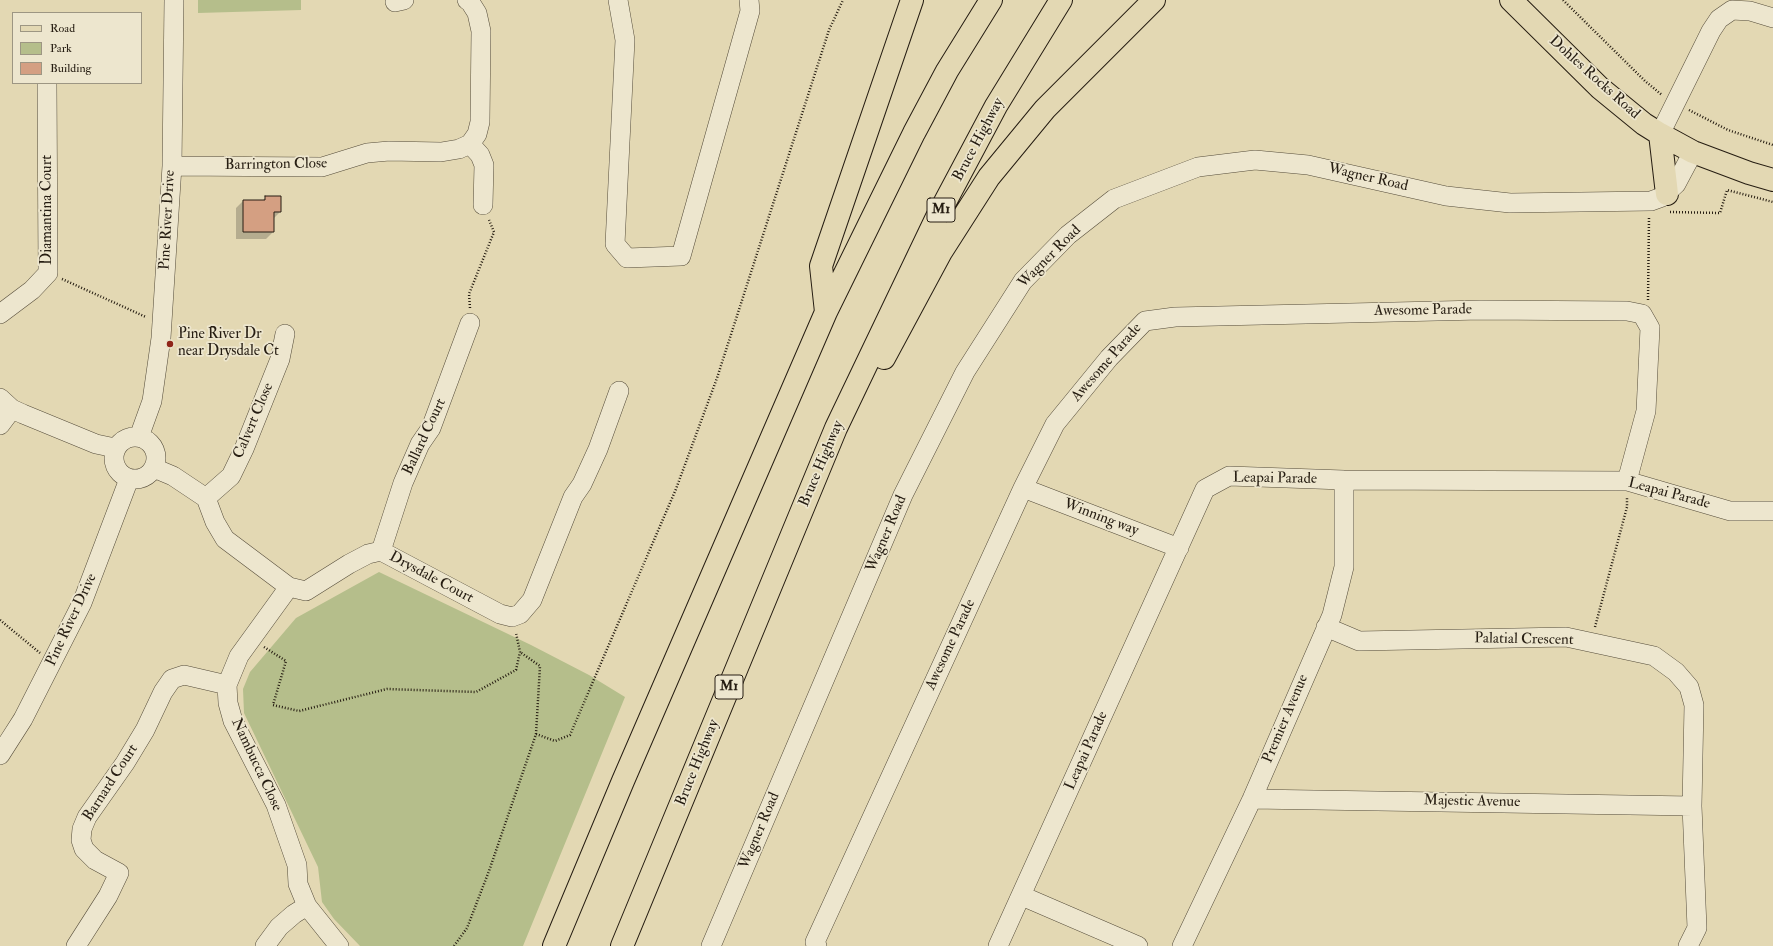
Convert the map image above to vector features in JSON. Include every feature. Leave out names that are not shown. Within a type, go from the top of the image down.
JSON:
[{"type":"main road","points":[[826,312],[821,266],[912,0]]},
{"type":"main road","points":[[554,946],[623,781],[826,312],[914,133],[947,71],[992,0]]},
{"type":"main road","name":"Bruce Highway","points":[[622,946],[836,428],[936,219],[996,106],[1061,0]]},
{"type":"main road","points":[[836,428],[866,388],[894,343],[941,252],[989,177],[1045,109],[1154,0]]},
{"type":"main road","name":"Dohles Rocks Road","points":[[1511,0],[1600,88],[1630,113],[1660,134],[1693,152],[1749,173],[1773,180]]},
{"type":"main road","points":[[1660,134],[1666,203]]},
{"type":"street","name":"Pine River Drive","points":[[139,437],[152,402],[162,324],[172,166],[174,0]]},
{"type":"street","points":[[618,0],[625,40],[615,244],[627,258],[681,256],[750,11],[749,0]]},
{"type":"street","points":[[469,1],[477,13],[480,31],[480,122],[477,134],[470,144],[480,155],[484,164],[483,205]]},
{"type":"street","points":[[1660,134],[1711,31],[1719,19],[1732,10],[1740,10],[1773,18]]},
{"type":"street","name":"Diamantina Court","points":[[0,314],[32,290],[48,273],[47,84]]},
{"type":"street","name":"Barrington Close","points":[[172,166],[322,167],[367,153],[390,151],[441,152],[459,150],[470,144]]},
{"type":"street","points":[[1666,203],[1693,152]]},
{"type":"street","name":"Wagner Road","points":[[711,946],[903,495],[965,372],[1022,282],[1068,235],[1114,199],[1198,167],[1255,160],[1308,165],[1446,196],[1510,202],[1651,201],[1657,199],[1666,203]]},
{"type":"street","name":"Awesome Parade","points":[[817,946],[815,942],[1022,488],[1055,424],[1109,358],[1145,321],[1175,317],[1481,310],[1627,310],[1642,314],[1650,328],[1646,411],[1627,481]]},
{"type":"street","name":"Ballard Court","points":[[381,551],[403,483],[420,444],[431,428],[470,322]]},
{"type":"street","name":"Calvert Close","points":[[206,498],[231,476],[244,449],[280,359],[285,334]]},
{"type":"street","points":[[512,617],[520,614],[532,600],[573,497],[582,484],[598,449],[619,390]]},
{"type":"street","points":[[0,425],[6,404],[96,444],[116,448]]},
{"type":"street","points":[[139,437],[150,443],[154,449],[156,455],[154,468],[143,477],[136,479],[129,478],[118,472],[115,466],[114,454],[116,448],[125,438],[139,437]]},
{"type":"street","points":[[154,468],[173,476],[206,498]]},
{"type":"street","name":"Leapai Parade","points":[[998,946],[1022,896],[1205,489],[1229,476],[1344,480],[1627,481],[1730,511],[1773,511]]},
{"type":"street","name":"Pine River Drive","points":[[0,755],[23,719],[53,664],[82,604],[129,478]]},
{"type":"street","name":"Premier Avenue","points":[[1182,946],[1252,799],[1332,615],[1344,566],[1344,480]]},
{"type":"street","name":"Winning way","points":[[1022,488],[1179,548]]},
{"type":"street","name":"Drysdale Court","points":[[206,498],[215,522],[225,539],[289,587],[306,591],[349,564],[368,554],[381,551],[500,614],[512,617]]},
{"type":"street","name":"Nambucca Close","points":[[289,587],[239,656],[227,685],[228,703],[233,720],[276,805],[297,865],[298,884],[307,906],[340,946]]},
{"type":"street","name":"Palatial Crescent","points":[[1326,627],[1359,641],[1566,637],[1654,656],[1676,672],[1689,687],[1694,705],[1692,806],[1697,928],[1688,946]]},
{"type":"street","name":"Barnard Court","points":[[76,946],[108,896],[119,873],[95,860],[84,849],[81,840],[82,829],[88,817],[125,763],[163,692],[172,679],[184,675],[227,685]]},
{"type":"street","name":"Majestic Avenue","points":[[1252,799],[1692,806]]},
{"type":"street","points":[[1022,896],[1138,946]]},
{"type":"street","points":[[265,946],[279,927],[294,914],[307,906]]},
{"type":"path","points":[[536,734],[555,741],[570,735],[676,489],[717,378],[829,30],[843,0]]},
{"type":"path","points":[[1563,0],[1660,94],[1728,130],[1773,145]]},
{"type":"path","points":[[1666,203],[1720,213],[1727,190],[1773,202]]},
{"type":"path","points":[[470,322],[469,294],[494,232],[483,205]]},
{"type":"path","points":[[1648,303],[1649,217],[1653,215]]},
{"type":"path","points":[[48,273],[162,324]]},
{"type":"path","points":[[1593,633],[1627,507],[1627,481]]},
{"type":"path","points":[[252,639],[286,661],[273,705],[299,711],[387,689],[476,692],[516,670],[520,652],[512,617]]},
{"type":"path","points":[[0,620],[53,664]]},
{"type":"path","points":[[454,946],[466,928],[486,878],[536,734],[540,666],[520,652]]},
{"type":"green space","points":[[198,0],[301,0],[301,10],[198,13]]},
{"type":"green space","points":[[379,572],[531,645],[589,675],[625,697],[523,946],[360,946],[334,919],[322,902],[318,867],[244,713],[243,689],[250,672],[296,618]]},
{"type":"building","points":[[265,196],[281,196],[281,212],[274,212],[274,232],[243,232],[243,200],[265,200]]},
{"type":"place","name":"Pine River Dr near Drysdale Ct","points":[[170,344]]}]
